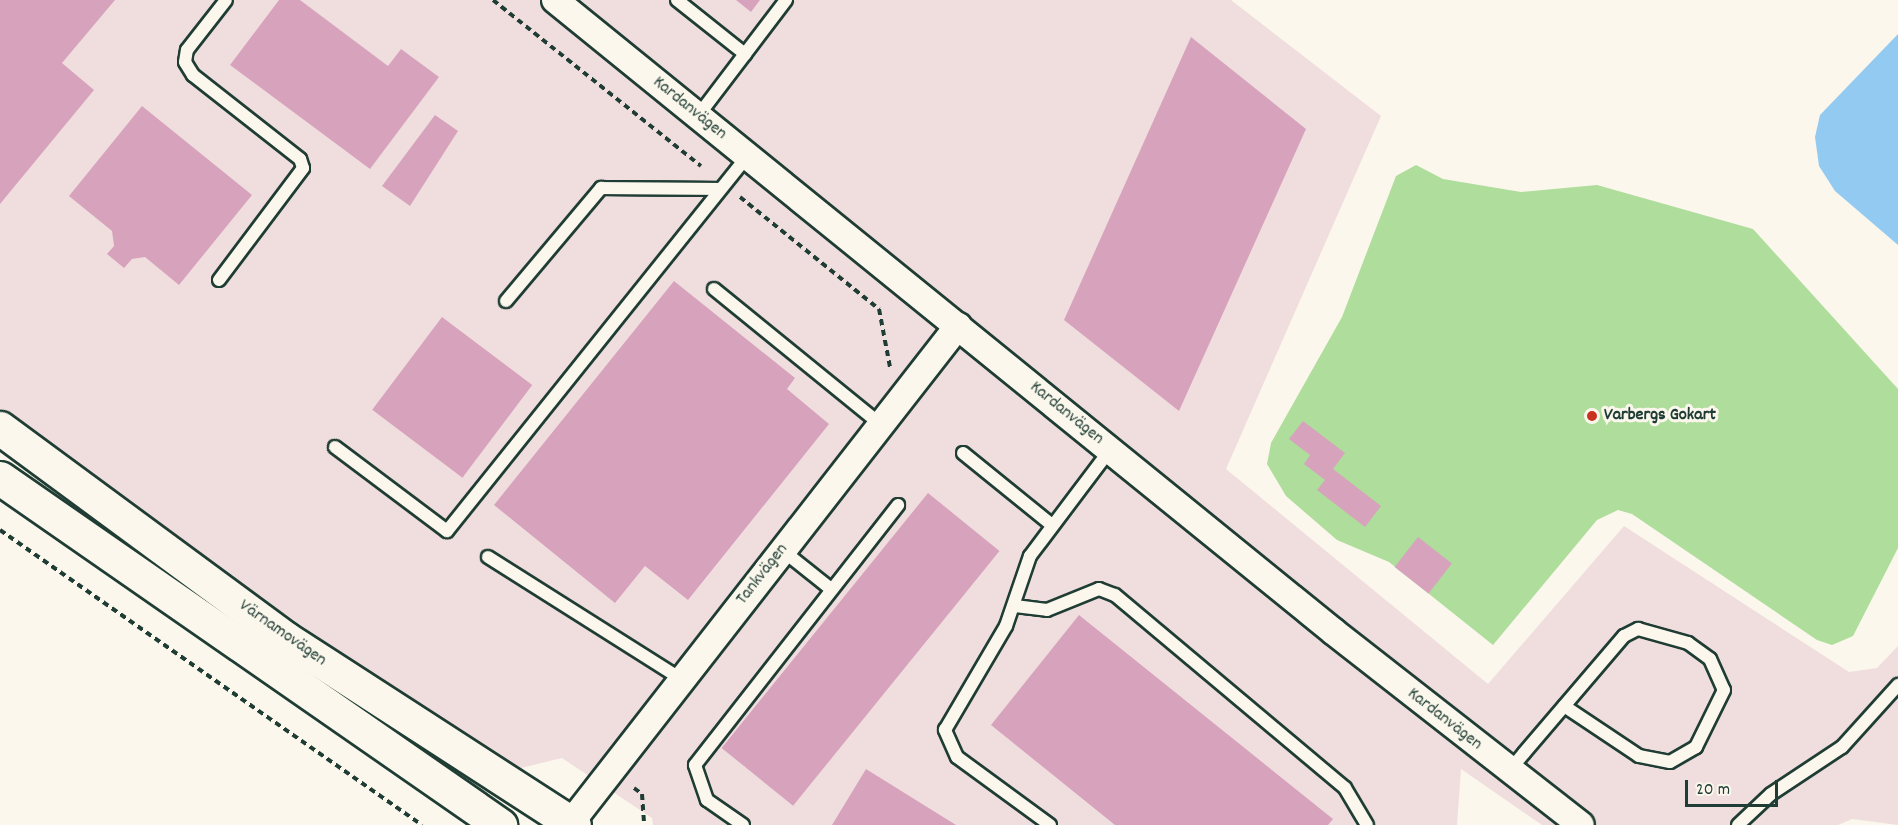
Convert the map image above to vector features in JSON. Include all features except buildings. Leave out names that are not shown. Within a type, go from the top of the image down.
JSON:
[{"type":"main road","name":"Värnamovägen","points":[[0,428],[285,638],[571,824]]},
{"type":"main road","name":"Värnamovägen","points":[[0,478],[500,825]]},
{"type":"street","name":"Kardanvägen","points":[[555,0],[1509,771],[1581,825]]},
{"type":"street","name":"Tankvägen","points":[[571,824],[610,769],[958,326]]},
{"type":"lane","points":[[219,280],[303,168],[300,159],[193,75],[185,62],[187,50],[226,0]]},
{"type":"lane","points":[[677,0],[745,54]]},
{"type":"lane","points":[[698,116],[786,0]]},
{"type":"lane","points":[[335,447],[447,531],[747,156]]},
{"type":"lane","points":[[506,301],[601,188],[720,189]]},
{"type":"lane","points":[[714,289],[880,424]]},
{"type":"lane","points":[[1050,825],[947,744],[945,730],[1015,606],[1023,570],[1052,525],[1110,450]]},
{"type":"lane","points":[[963,453],[1052,525]]},
{"type":"lane","points":[[743,825],[707,800],[695,765],[898,505]]},
{"type":"lane","points":[[782,550],[831,589]]},
{"type":"lane","points":[[488,557],[681,679]]},
{"type":"lane","points":[[1015,606],[1047,610],[1092,590],[1115,596],[1345,788],[1367,825]]},
{"type":"lane","points":[[1509,771],[1564,706],[1624,636],[1638,629],[1660,632],[1703,653],[1721,673],[1724,690],[1696,747],[1670,762],[1639,756],[1564,706]]},
{"type":"lane","points":[[1738,825],[1771,794],[1842,747],[1898,685]]},
{"type":"path","points":[[0,530],[422,825]]},
{"type":"path","points":[[610,769],[642,794],[644,825]]},
{"type":"shaded area","points":[[0,0],[1231,0],[1381,116],[1226,469],[1488,684],[1624,526],[1849,672],[1877,668],[1898,646],[1898,825],[1852,819],[1838,825],[1542,825],[1461,769],[1457,825],[653,825],[652,818],[562,758],[521,768],[489,753],[267,602],[0,409]]},
{"type":"green space","name":"Varbergs Gokart","points":[[1416,165],[1443,179],[1521,192],[1597,185],[1753,229],[1898,389],[1898,548],[1853,636],[1832,645],[1817,640],[1632,514],[1618,510],[1597,520],[1493,645],[1389,562],[1337,540],[1286,496],[1267,464],[1271,443],[1342,317],[1396,176]]},
{"type":"water","points":[[1898,34],[1898,245],[1835,191],[1819,166],[1815,137],[1820,115]]},
{"type":"place","name":"Varbergs Gokart","points":[[1592,416]]}]
